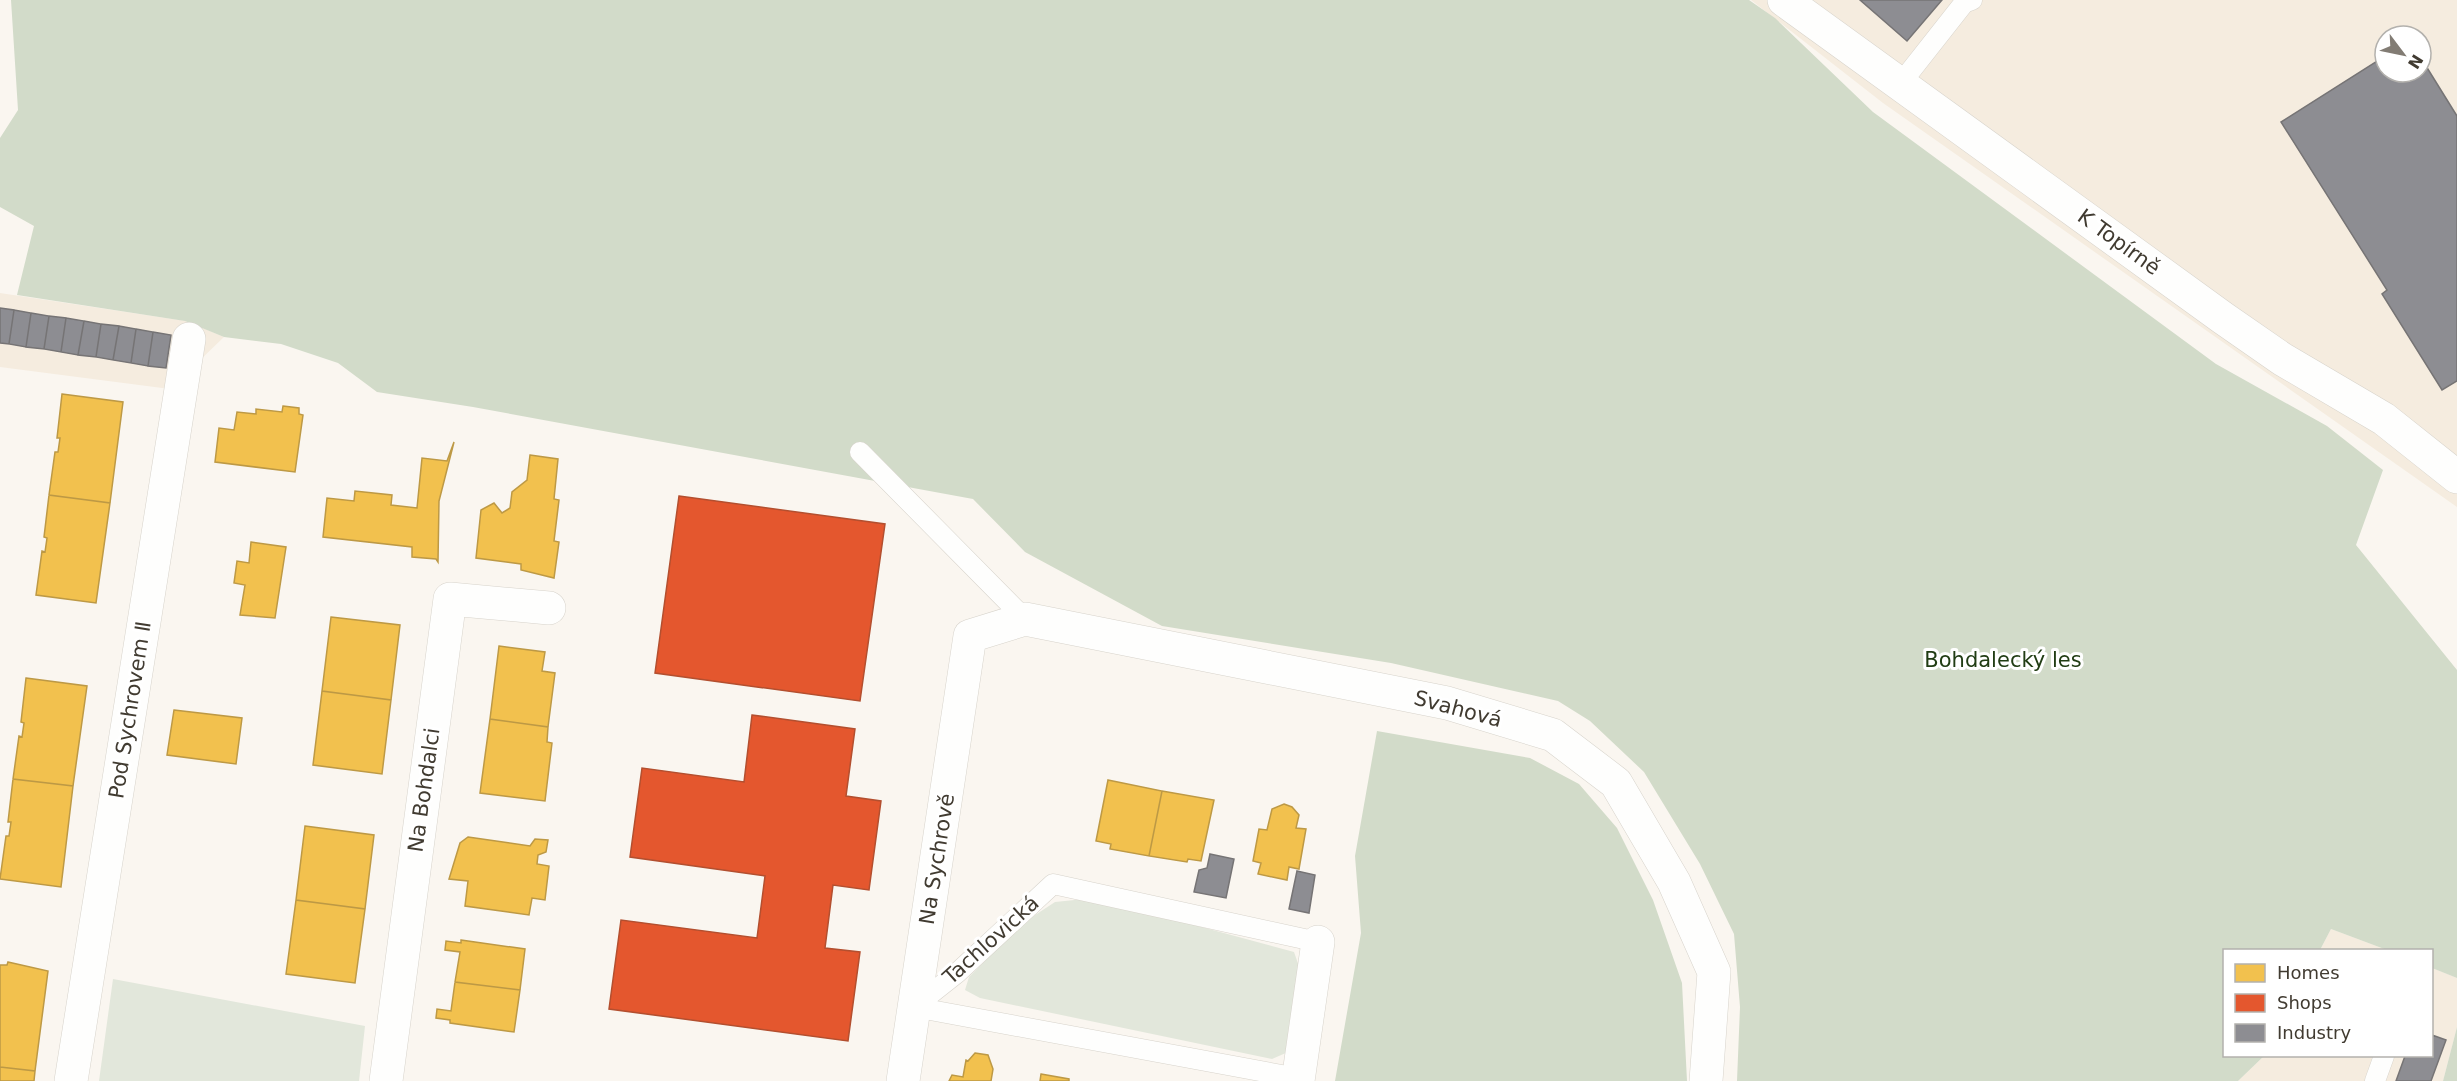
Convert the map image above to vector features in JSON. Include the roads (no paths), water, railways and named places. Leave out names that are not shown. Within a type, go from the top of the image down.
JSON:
[{"type":"street","name":"K Topírně","points":[[1784,0],[2223,318],[2282,359],[2385,419],[2457,477]]},
{"type":"street","name":"Pod Sychrovem Ⅱ","points":[[71,1081],[189,339]]},
{"type":"street","name":"Na Bohdalci","points":[[386,1081],[450,599],[549,608]]},
{"type":"street","name":"Svahová","points":[[970,636],[1025,619],[1447,704],[1553,735],[1616,783],[1674,882],[1714,972],[1706,1081]]},
{"type":"street","name":"Na Sychrově","points":[[903,1081],[970,636]]},
{"type":"street","name":"Tachlovická","points":[[1298,1080],[1318,942]]},
{"type":"lane","points":[[1901,83],[1965,3],[1972,0]]},
{"type":"lane","points":[[860,452],[1025,619]]},
{"type":"lane","name":"Tachlovická","points":[[914,1007],[957,972],[1053,884],[1318,942]]},
{"type":"lane","name":"Tachlovická","points":[[914,1007],[1298,1080]]},
{"type":"lane","points":[[2375,1081],[2384,1057]]},
{"type":"park label","name":"Bohdalecký les","points":[[2003,660]]}]
